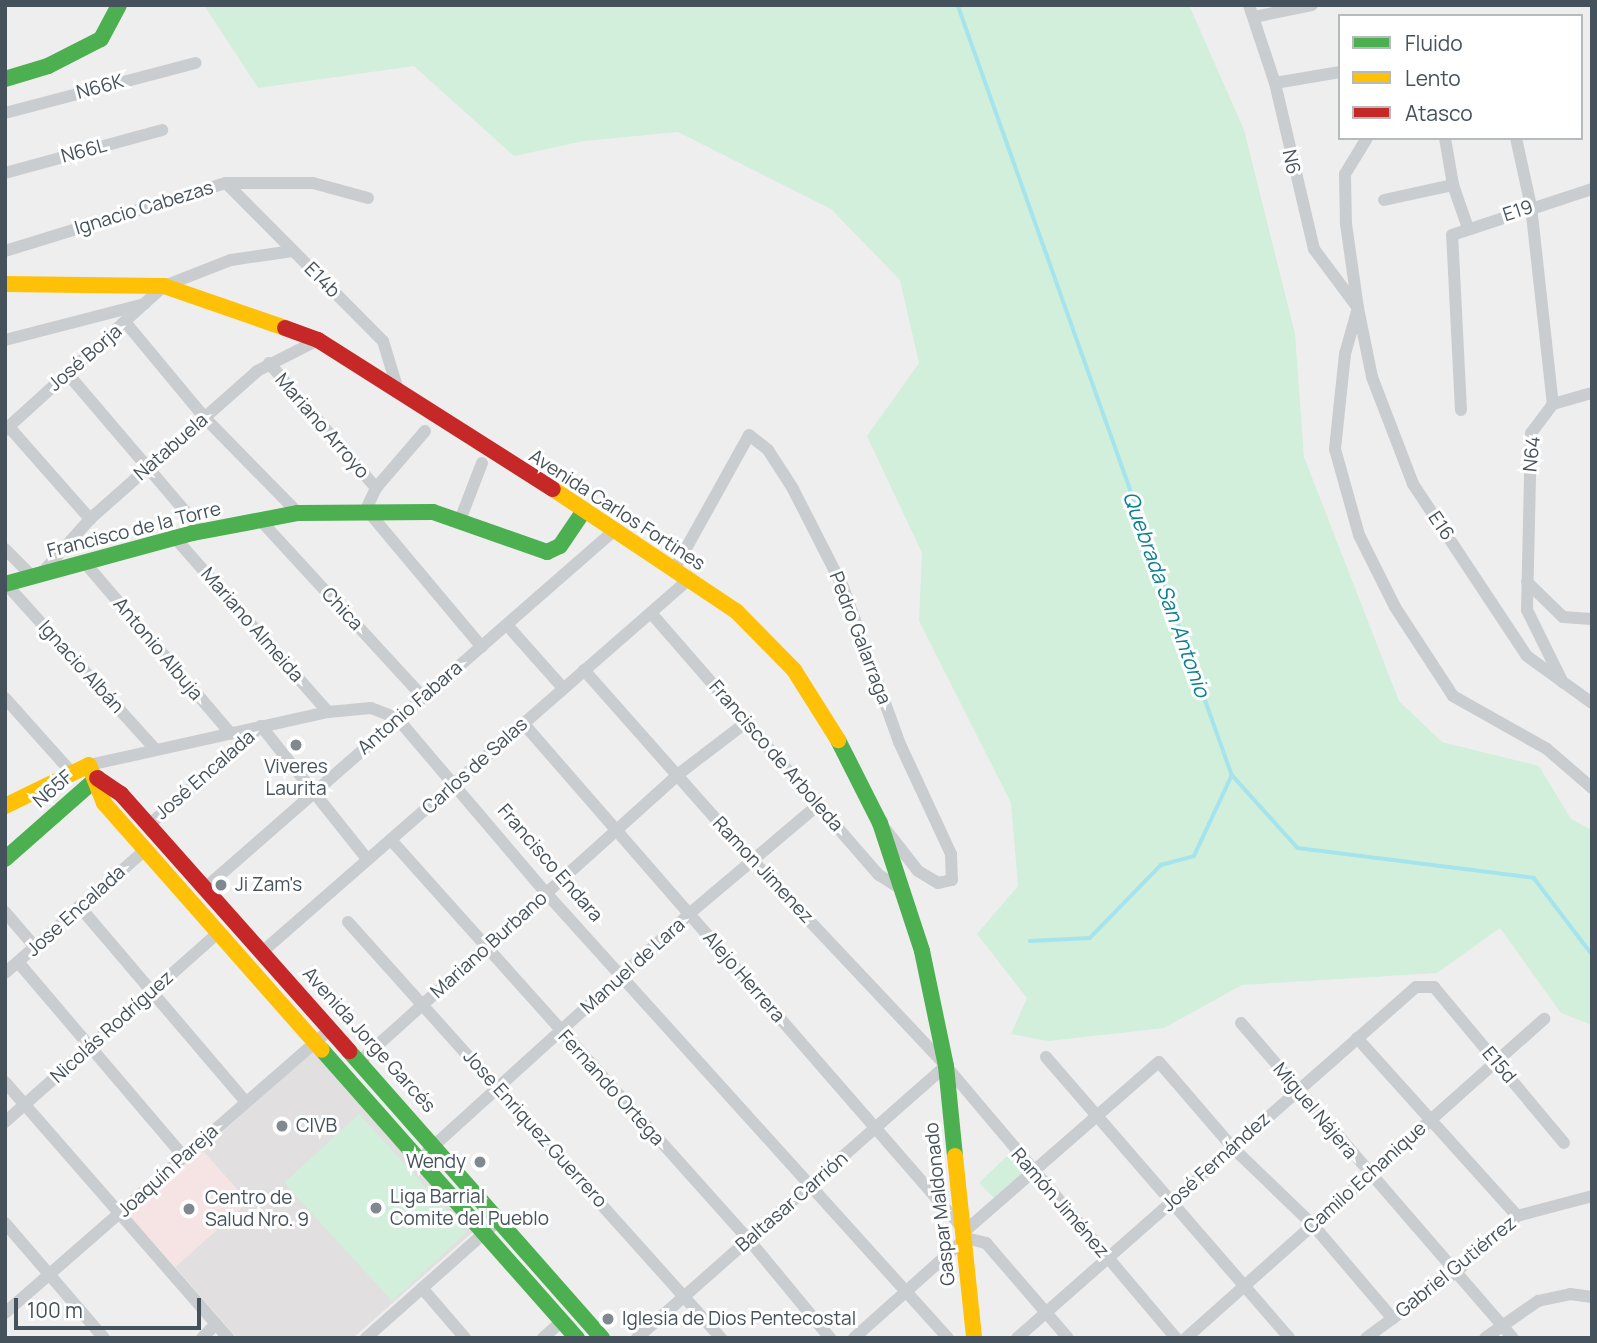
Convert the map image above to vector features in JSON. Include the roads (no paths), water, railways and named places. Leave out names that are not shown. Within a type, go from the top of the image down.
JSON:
[{"type":"street","points":[[5,79],[47,66],[101,39],[119,5]]},
{"type":"street","points":[[1251,11],[1312,5]]},
{"type":"street","name":"N6","points":[[1251,11],[1275,83],[1314,249],[1358,308]]},
{"type":"street","name":"N66K","points":[[5,113],[196,63]]},
{"type":"street","points":[[1275,83],[1338,72]]},
{"type":"street","name":"N66L","points":[[5,173],[162,130]]},
{"type":"street","name":"E16","points":[[1366,140],[1345,174],[1343,194],[1358,308],[1372,377],[1413,484],[1527,656],[1565,687],[1592,703]]},
{"type":"street","points":[[1445,140],[1453,185],[1468,228]]},
{"type":"street","points":[[1516,140],[1531,206],[1553,404],[1592,393]]},
{"type":"street","name":"Ignacio Cabezas","points":[[5,251],[226,183],[313,183],[368,198]]},
{"type":"street","name":"E14b","points":[[226,183],[383,341],[398,390]]},
{"type":"street","points":[[1384,200],[1453,185]]},
{"type":"street","name":"E19","points":[[1461,410],[1452,235],[1531,206],[1592,189]]},
{"type":"street","points":[[164,286],[231,260],[292,251]]},
{"type":"street","name":"Avenida Carlos Fortines","points":[[5,284],[164,286],[318,340],[583,512],[616,529],[736,611],[794,670],[848,756],[880,822],[906,892],[946,1066]]},
{"type":"street","name":"José Borja","points":[[7,429],[164,286]]},
{"type":"street","points":[[5,340],[145,304]]},
{"type":"street","points":[[1358,308],[1345,354],[1335,449],[1359,535],[1395,607],[1453,696],[1547,749],[1592,788]]},
{"type":"street","points":[[126,323],[205,418],[298,513]]},
{"type":"street","name":"Natabuela","points":[[36,575],[90,519],[149,465],[269,363],[318,340]]},
{"type":"street","name":"Mariano Arroyo","points":[[269,363],[376,488]]},
{"type":"street","points":[[67,373],[149,465],[202,531]]},
{"type":"street","name":"N64","points":[[1553,404],[1531,433],[1527,610],[1565,687]]},
{"type":"street","points":[[7,429],[90,519]]},
{"type":"street","points":[[425,431],[376,488],[366,509],[481,647]]},
{"type":"street","name":"Pedro Galarraga","points":[[674,570],[749,435],[768,450],[807,512],[851,606],[899,742],[951,854],[952,880],[938,883],[918,871],[880,822]]},
{"type":"street","points":[[460,520],[482,463]]},
{"type":"street","name":"Francisco de la Torre","points":[[6,584],[202,531],[262,522],[298,513],[366,509],[433,512],[547,552],[560,546],[583,512]]},
{"type":"street","name":"Chica","points":[[262,522],[423,697]]},
{"type":"street","name":"Antonio Fabara","points":[[205,888],[616,529]]},
{"type":"street","name":"Mariano Almeida","points":[[176,539],[328,712]]},
{"type":"street","points":[[5,549],[36,575]]},
{"type":"street","name":"Antonio Albuja","points":[[86,564],[231,734]]},
{"type":"street","name":"Carlos de Salas","points":[[262,952],[562,687],[688,580]]},
{"type":"street","points":[[1527,582],[1563,617],[1592,619]]},
{"type":"street","name":"Ignacio Albán","points":[[6,584],[155,750]]},
{"type":"street","name":"Francisco de Arboleda","points":[[651,613],[879,875],[906,892]]},
{"type":"street","points":[[507,625],[562,687]]},
{"type":"street","name":"Ramon Jimenez","points":[[584,670],[755,863],[946,1066]]},
{"type":"street","points":[[5,698],[72,774]]},
{"type":"street","points":[[5,806],[72,774],[93,771],[155,750],[261,726],[328,712],[371,708],[397,718]]},
{"type":"street","name":"Francisco Endara","points":[[397,718],[546,893],[908,1289],[948,1338]]},
{"type":"street","name":"Mariano Burbano","points":[[360,1061],[676,776],[748,722]]},
{"type":"street","name":"Alejo Herrera","points":[[523,723],[966,1235],[986,1243],[1068,1338]]},
{"type":"street","points":[[261,726],[311,794],[368,860]]},
{"type":"street","name":"José Encalada","points":[[149,825],[261,726]]},
{"type":"street","points":[[93,771],[104,803],[577,1338]]},
{"type":"street","name":"Avenida Jorge Garcés","points":[[93,771],[121,794],[149,825],[435,1145],[602,1338]]},
{"type":"street","name":"N65F","points":[[5,859],[93,771]]},
{"type":"street","name":"Manuel de Lara","points":[[419,1158],[689,914],[755,863],[818,805]]},
{"type":"street","name":"Fernando Ortega","points":[[391,840],[560,1032],[749,1240],[830,1338]]},
{"type":"street","name":"Jose Encalada","points":[[5,973],[146,849]]},
{"type":"street","points":[[79,906],[246,1102]]},
{"type":"street","points":[[5,912],[35,947]]},
{"type":"street","name":"Jose Enriquez Guerrero","points":[[348,922],[721,1338]]},
{"type":"street","name":"Nicolás Rodríguez","points":[[5,1122],[219,932]]},
{"type":"street","points":[[18,962],[184,1157]]},
{"type":"street","name":"José Fernández","points":[[1017,1338],[1416,987],[1434,987]]},
{"type":"street","name":"E15d","points":[[1434,987],[1564,1143]]},
{"type":"street","name":"Camilo Echanique","points":[[1186,1338],[1494,1060],[1544,1019]]},
{"type":"street","name":"Miguel Nájera","points":[[1241,1023],[1369,1175],[1513,1338]]},
{"type":"street","name":"Joaquín Pareja","points":[[5,1313],[330,1029]]},
{"type":"street","points":[[1357,1038],[1517,1216]]},
{"type":"street","points":[[1046,1057],[1174,1200],[1289,1338]]},
{"type":"street","points":[[854,1338],[1159,1062],[1233,1148],[1313,1225],[1393,1319]]},
{"type":"street","name":"Baltasar Carrión","points":[[637,1338],[946,1066]]},
{"type":"street","name":"Ramón Jiménez","points":[[946,1066],[1176,1338]]},
{"type":"street","name":"Gaspar Maldonado","points":[[946,1066],[966,1235],[974,1338]]},
{"type":"street","points":[[5,1082],[228,1338]]},
{"type":"street","name":"Gabriel Gutiérrez","points":[[1366,1338],[1455,1272],[1517,1216],[1592,1196]]},
{"type":"street","points":[[366,1338],[499,1220]]},
{"type":"street","points":[[5,1223],[47,1276],[104,1338]]},
{"type":"street","points":[[422,1288],[465,1338]]},
{"type":"street","points":[[1485,1338],[1538,1301],[1570,1294],[1592,1297]]},
{"type":"street","points":[[542,1338],[562,1321]]},
{"type":"street","points":[[202,1338],[216,1324]]},
{"type":"waterway","name":"Quebrada San Antonio","points":[[958,5],[1232,775],[1298,848],[1534,878],[1592,954]]},
{"type":"waterway","points":[[1030,941],[1090,938],[1161,865],[1194,856],[1232,775]]},
{"type":"place","name":"Viveres Laurita","points":[[296,745]]},
{"type":"place","name":"Ji Zam's","points":[[221,885]]},
{"type":"place","name":"CIVB","points":[[282,1126]]},
{"type":"place","name":"Wendy","points":[[480,1162]]},
{"type":"place","name":"Liga Barrial Comite del Pueblo","points":[[376,1208]]},
{"type":"place","name":"Centro de Salud Nro. 9","points":[[189,1209]]},
{"type":"place","name":"Iglesia de Dios Pentecostal","points":[[608,1319]]}]
